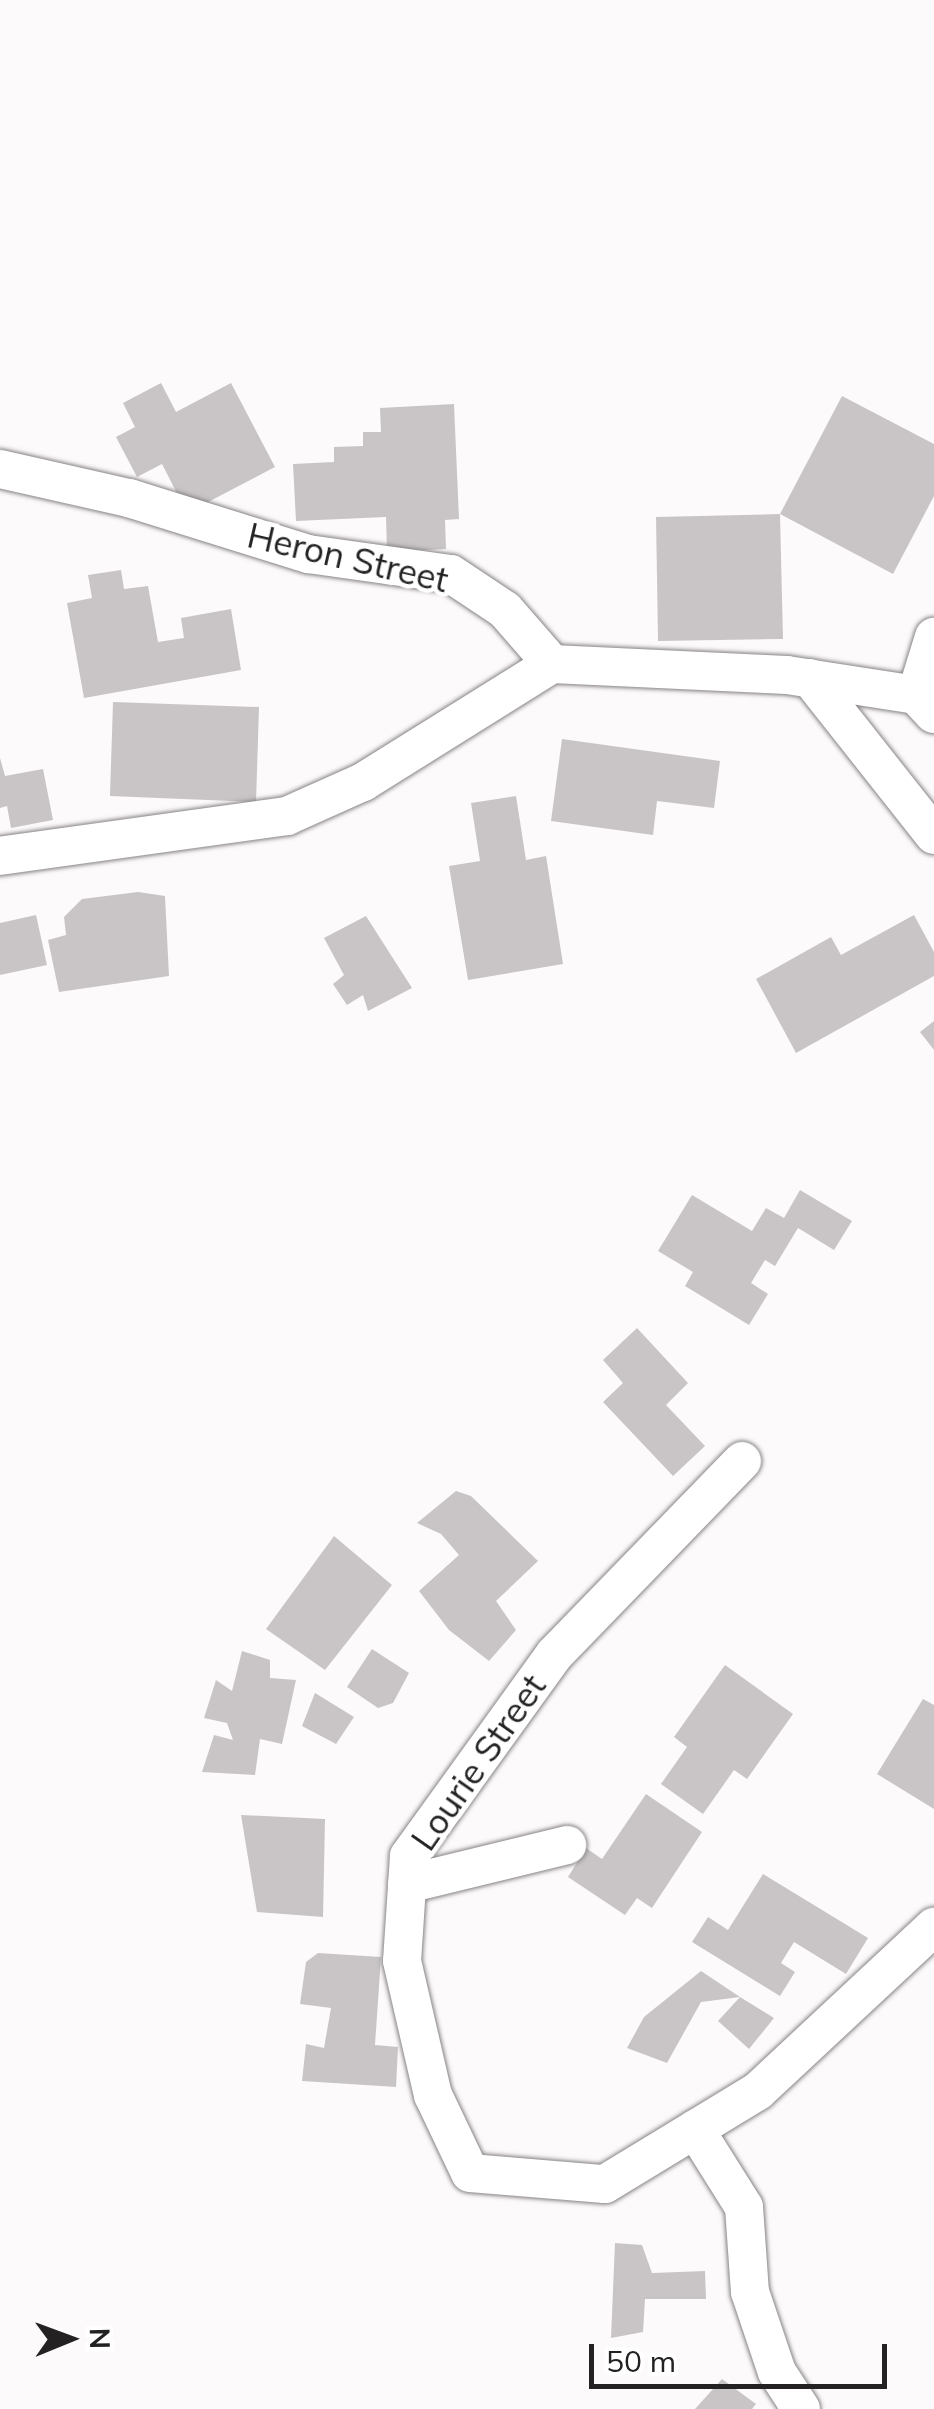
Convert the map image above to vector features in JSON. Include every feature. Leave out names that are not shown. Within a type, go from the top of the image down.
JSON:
[{"type":"street","name":"Heron Street","points":[[0,469],[129,498],[308,554],[451,574],[505,610],[552,664]]},
{"type":"street","points":[[0,856],[287,816],[363,782],[552,664],[810,678],[925,705],[934,637]]},
{"type":"street","points":[[810,678],[934,835]]},
{"type":"street","name":"Lourie Street","points":[[742,1461],[554,1655],[409,1856],[402,1961],[433,2095],[470,2174],[605,2184],[758,2091],[934,1928]]},
{"type":"street","points":[[407,1884],[567,1845]]},
{"type":"street","points":[[695,2129],[744,2208],[750,2292],[777,2372],[801,2409]]},
{"type":"building","points":[[161,383],[176,412],[231,383],[275,467],[187,513],[162,464],[137,477],[116,437],[135,427],[123,403]]},
{"type":"building","points":[[842,396],[934,444],[934,496],[893,574],[780,514]]},
{"type":"building","points":[[454,404],[459,519],[445,520],[446,549],[387,552],[386,517],[296,521],[293,464],[334,462],[334,447],[363,446],[363,432],[381,432],[380,408]]},
{"type":"building","points":[[780,514],[783,639],[658,641],[656,517]]},
{"type":"building","points":[[121,570],[124,589],[148,586],[158,642],[184,638],[181,618],[231,609],[241,670],[84,698],[67,603],[92,598],[88,575]]},
{"type":"building","points":[[113,702],[259,707],[256,802],[110,796]]},
{"type":"building","points":[[562,739],[720,761],[714,808],[657,801],[653,835],[551,821]]},
{"type":"building","points":[[0,758],[5,776],[43,769],[53,820],[11,828],[7,806],[0,808]]},
{"type":"building","points":[[516,796],[526,860],[546,856],[563,964],[468,980],[449,866],[480,861],[471,803]]},
{"type":"building","points":[[138,892],[165,896],[169,976],[59,992],[48,940],[66,935],[64,917],[82,899]]},
{"type":"building","points":[[36,915],[47,965],[0,975],[0,923]]},
{"type":"building","points":[[914,915],[934,952],[934,976],[796,1053],[756,979],[831,937],[841,955]]},
{"type":"building","points":[[366,916],[412,988],[368,1011],[363,995],[347,1005],[333,984],[344,975],[324,938]]},
{"type":"building","points":[[934,1021],[934,1050],[920,1032]]},
{"type":"building","points":[[800,1190],[852,1221],[834,1250],[798,1228],[775,1266],[765,1260],[751,1283],[768,1294],[749,1325],[685,1286],[693,1272],[658,1251],[692,1195],[752,1231],[766,1208],[784,1218]]},
{"type":"building","points":[[637,1328],[688,1383],[666,1405],[705,1446],[673,1476],[603,1402],[623,1383],[603,1360]]},
{"type":"building","points":[[456,1491],[471,1496],[538,1561],[496,1601],[516,1630],[489,1661],[449,1630],[419,1591],[459,1555],[441,1534],[417,1523]]},
{"type":"building","points":[[334,1536],[392,1585],[325,1670],[266,1629]]},
{"type":"building","points":[[372,1649],[409,1673],[393,1703],[378,1708],[347,1687]]},
{"type":"building","points":[[242,1651],[270,1660],[270,1678],[296,1680],[282,1744],[260,1739],[255,1775],[202,1772],[214,1735],[233,1740],[227,1723],[204,1718],[216,1680],[232,1691]]},
{"type":"building","points":[[725,1665],[793,1714],[747,1779],[734,1770],[703,1814],[661,1784],[687,1747],[674,1737]]},
{"type":"building","points":[[315,1693],[354,1717],[336,1744],[302,1726]]},
{"type":"building","points":[[923,1699],[934,1705],[934,1809],[877,1774]]},
{"type":"building","points":[[646,1794],[702,1832],[652,1908],[637,1898],[625,1915],[568,1877],[586,1848],[602,1859]]},
{"type":"building","points":[[241,1815],[325,1819],[323,1917],[257,1912]]},
{"type":"building","points":[[763,1874],[868,1938],[846,1974],[794,1942],[781,1963],[795,1972],[780,1996],[692,1942],[708,1917],[728,1930]]},
{"type":"building","points":[[318,1953],[381,1957],[375,2045],[398,2047],[396,2087],[302,2081],[306,2044],[324,2048],[331,2008],[300,2004],[306,1962]]},
{"type":"building","points":[[701,1971],[740,1997],[701,2002],[667,2063],[627,2048],[644,2017]]},
{"type":"building","points":[[740,1997],[774,2018],[749,2049],[718,2021]]},
{"type":"building","points":[[615,2243],[642,2245],[652,2273],[705,2271],[706,2299],[645,2299],[643,2332],[611,2338]]},
{"type":"building","points":[[722,2379],[756,2404],[752,2409],[695,2409]]}]
